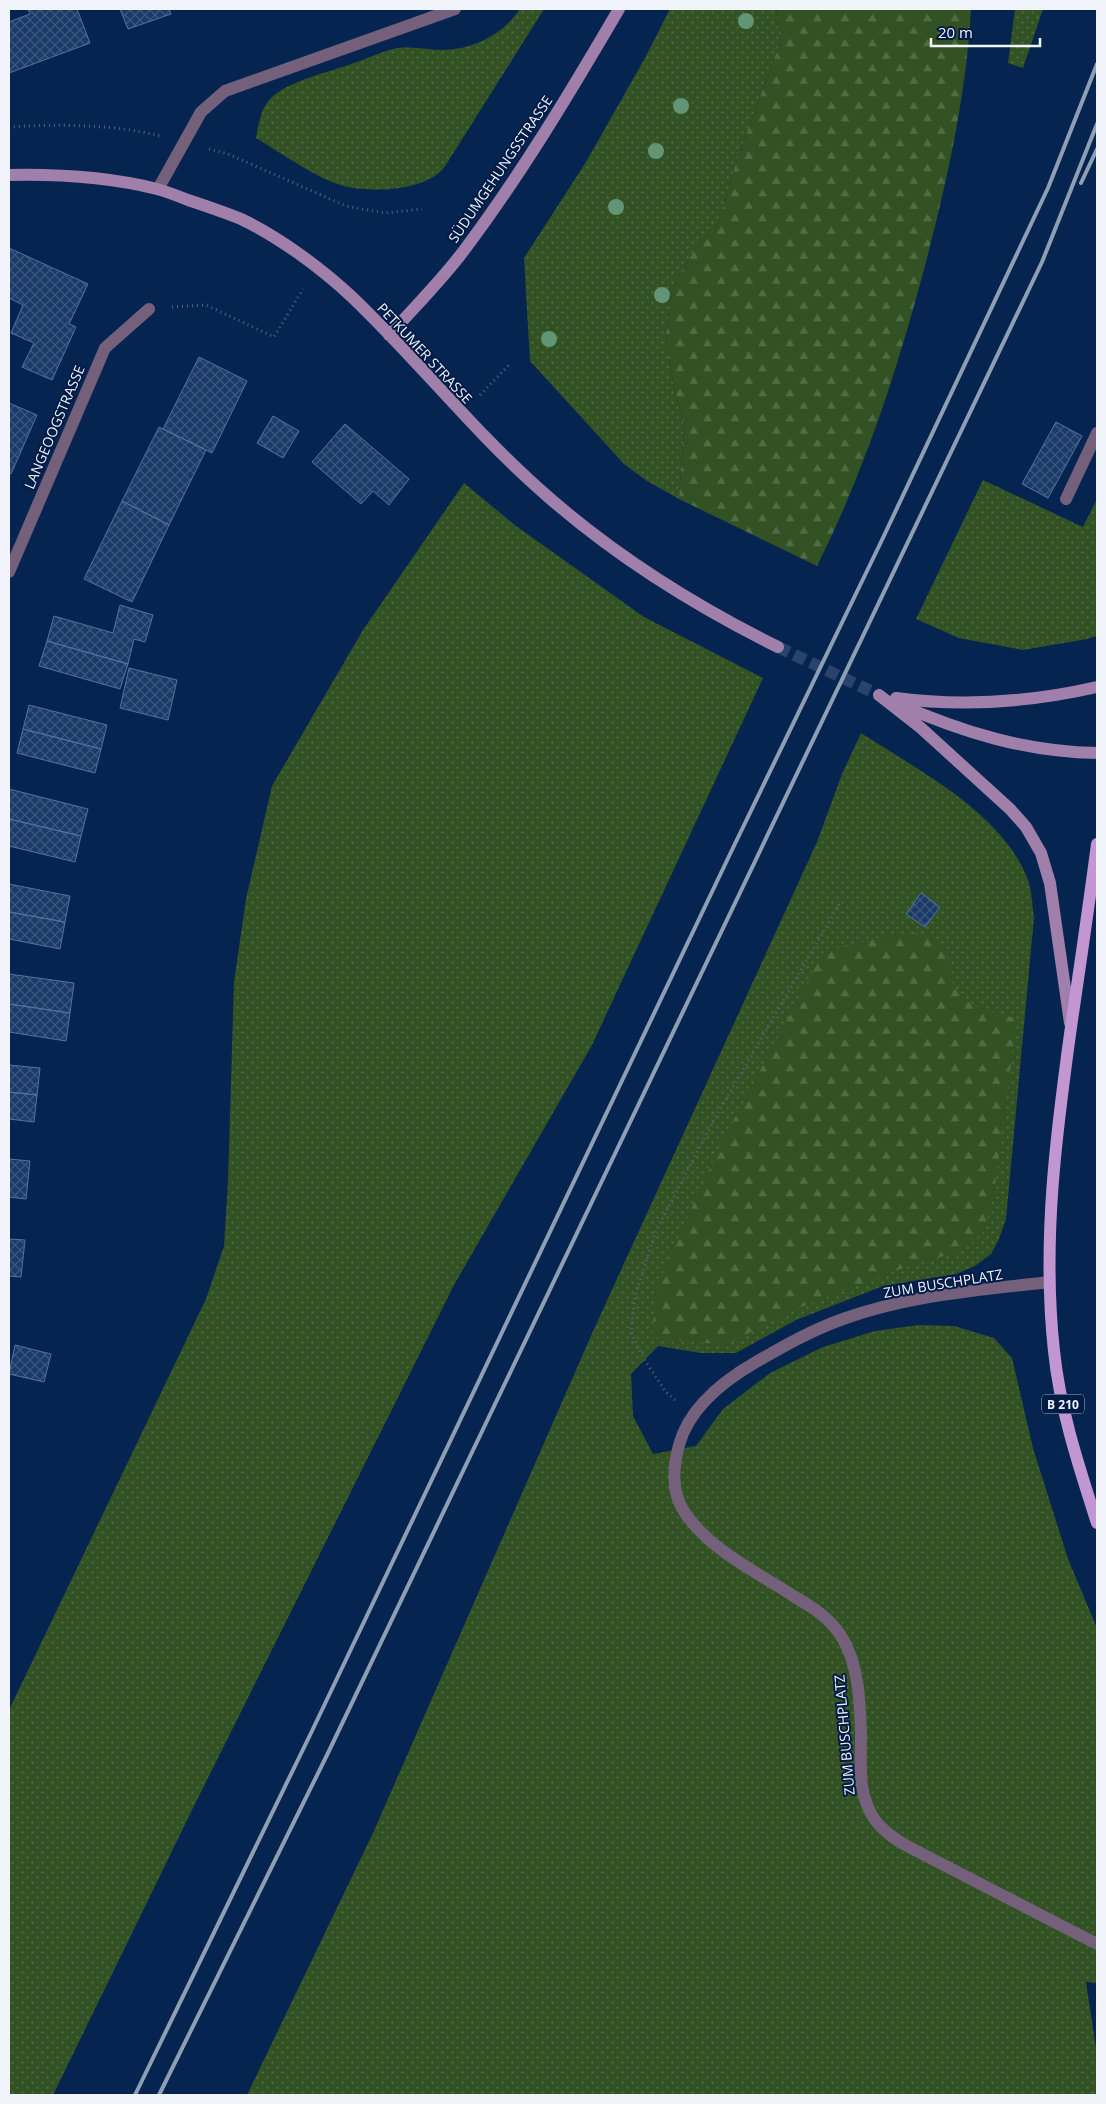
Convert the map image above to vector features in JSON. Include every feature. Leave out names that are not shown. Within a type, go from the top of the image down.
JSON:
[{"type":"main road","name":"SÜDUMGEHUNGSSTRASSE","points":[[389,335],[429,292],[464,250],[557,114],[619,9]]},
{"type":"main road","name":"PETKUMER STRASSE","points":[[9,175],[87,178],[158,189],[241,220],[316,267],[350,295],[462,414],[538,488],[632,563],[741,629],[778,647]]},
{"type":"main road","points":[[879,696],[923,702],[968,704],[1035,698],[1097,687]]},
{"type":"main road","points":[[879,696],[944,723],[1004,742],[1046,750],[1097,753]]},
{"type":"main road","points":[[879,696],[921,728],[1010,808],[1026,828],[1041,853],[1050,883],[1071,1030]]},
{"type":"main road","name":"B 210","points":[[1097,844],[1060,1098],[1053,1163],[1049,1282],[1054,1352],[1066,1421],[1097,1523]]},
{"type":"street","points":[[158,189],[201,112],[225,91],[456,9]]},
{"type":"street","name":"LANGEOOGSTRASSE","points":[[10,567],[105,348],[149,309]]},
{"type":"street","points":[[1066,499],[1097,433]]},
{"type":"street","name":"ZUM BUSCHPLATZ","points":[[1049,1282],[892,1304],[844,1318],[805,1334],[733,1375],[692,1416],[682,1435],[676,1457],[674,1479],[678,1500],[685,1513],[699,1529],[734,1560],[821,1613],[841,1635],[852,1661],[857,1680],[860,1705],[862,1790],[876,1821],[889,1835],[908,1846],[1097,1944]]},
{"type":"path","points":[[9,127],[52,124],[144,132],[228,154],[346,206],[385,213],[422,209]]},
{"type":"path","points":[[149,309],[206,305],[274,337],[316,267]]},
{"type":"path","points":[[462,414],[510,365]]},
{"type":"path","points":[[692,1416],[666,1392],[645,1361],[632,1333],[635,1297],[655,1233],[706,1136],[840,903]]},
{"type":"green space","points":[[520,9],[544,9],[446,164],[432,178],[421,183],[395,189],[381,190],[344,186],[311,172],[256,138],[260,117],[267,103],[287,87],[393,49],[443,50],[466,47],[487,39],[496,33]]},
{"type":"green space","points":[[670,9],[776,9],[780,43],[737,160],[720,219],[714,231],[699,244],[677,278],[671,293],[666,335],[675,394],[682,414],[684,429],[679,499],[647,481],[624,464],[530,361],[524,258],[586,162],[645,58]]},
{"type":"green space","points":[[776,9],[971,9],[965,76],[954,142],[913,311],[878,422],[850,495],[817,566],[679,499],[684,429],[682,414],[675,394],[666,335],[671,293],[677,278],[699,244],[714,231],[720,219],[737,160],[780,43]]},
{"type":"green space","points":[[1015,9],[1043,9],[1023,68],[1008,63]]},
{"type":"green space","points":[[983,480],[1083,527],[1097,499],[1097,636],[1023,650],[959,638],[916,619]]},
{"type":"green space","points":[[464,483],[516,526],[644,617],[763,678],[592,1045],[454,1285],[192,1810],[53,2095],[9,2095],[9,1710],[206,1299],[224,1246],[228,1182],[234,982],[246,899],[272,786],[363,630]]},
{"type":"green space","points":[[861,733],[932,778],[979,814],[999,834],[1016,856],[1028,880],[1034,917],[1006,1219],[991,1254],[975,1266],[956,1274],[883,1286],[796,1320],[736,1353],[701,1353],[658,1346],[631,1374],[633,1416],[653,1454],[696,1446],[723,1409],[770,1373],[823,1347],[875,1331],[919,1325],[954,1326],[994,1338],[1012,1358],[1033,1448],[1068,1559],[1097,1628],[1097,1983],[1086,1982],[1097,2055],[1097,2095],[247,2095],[373,1833],[594,1329],[817,842],[842,774]]},
{"type":"green space","points":[[919,933],[946,945],[952,980],[960,995],[983,1009],[1017,1018],[993,1199],[983,1232],[963,1251],[916,1263],[798,1308],[725,1345],[652,1337],[657,1285],[720,1146],[824,951],[892,935]]},
{"type":"building","points":[[28,9],[77,9],[90,43],[9,73],[9,22],[30,14]]},
{"type":"building","points":[[120,9],[169,9],[171,14],[128,29]]},
{"type":"building","points":[[9,248],[88,284],[69,324],[76,327],[52,380],[22,367],[34,343],[11,333],[23,305],[9,298]]},
{"type":"building","points":[[199,357],[247,381],[212,453],[163,429]]},
{"type":"building","points":[[9,403],[37,415],[11,474],[9,473]]},
{"type":"building","points":[[273,416],[299,431],[283,458],[257,443]]},
{"type":"building","points":[[1056,422],[1082,436],[1048,498],[1022,484]]},
{"type":"building","points":[[345,424],[409,479],[389,505],[373,491],[361,504],[312,462]]},
{"type":"building","points":[[159,427],[206,450],[169,525],[122,501]]},
{"type":"building","points":[[122,501],[169,525],[132,602],[84,579]]},
{"type":"building","points":[[120,605],[153,615],[145,642],[134,639],[128,664],[47,641],[54,616],[113,633]]},
{"type":"building","points":[[47,641],[128,664],[120,689],[39,666]]},
{"type":"building","points":[[129,668],[177,680],[168,720],[120,708]]},
{"type":"building","points":[[29,705],[107,725],[101,749],[23,729]]},
{"type":"building","points":[[23,729],[101,749],[95,773],[17,753]]},
{"type":"building","points":[[9,789],[88,809],[81,836],[9,819]]},
{"type":"building","points":[[9,819],[81,836],[75,862],[9,846]]},
{"type":"building","points":[[9,884],[70,896],[65,922],[9,912]]},
{"type":"building","points":[[921,893],[940,907],[925,927],[906,914]]},
{"type":"building","points":[[9,912],[65,922],[60,949],[9,939]]},
{"type":"building","points":[[9,974],[74,983],[70,1013],[9,1004]]},
{"type":"building","points":[[9,1004],[70,1013],[66,1041],[9,1032]]},
{"type":"building","points":[[9,1065],[40,1068],[37,1095],[9,1092]]},
{"type":"building","points":[[9,1092],[37,1095],[34,1122],[9,1119]]},
{"type":"building","points":[[9,1159],[30,1161],[26,1199],[9,1197]]},
{"type":"building","points":[[9,1239],[25,1240],[21,1277],[9,1276]]},
{"type":"building","points":[[15,1345],[51,1354],[44,1382],[9,1374]]},
{"type":"tunnel","points":[[778,647],[879,695]]},
{"type":"railway","points":[[135,2095],[311,1733],[881,542],[1048,188],[1097,64]]},
{"type":"railway","points":[[159,2095],[328,1753],[1042,262],[1097,124]]},
{"type":"railway","points":[[1081,183],[1097,149]]}]
